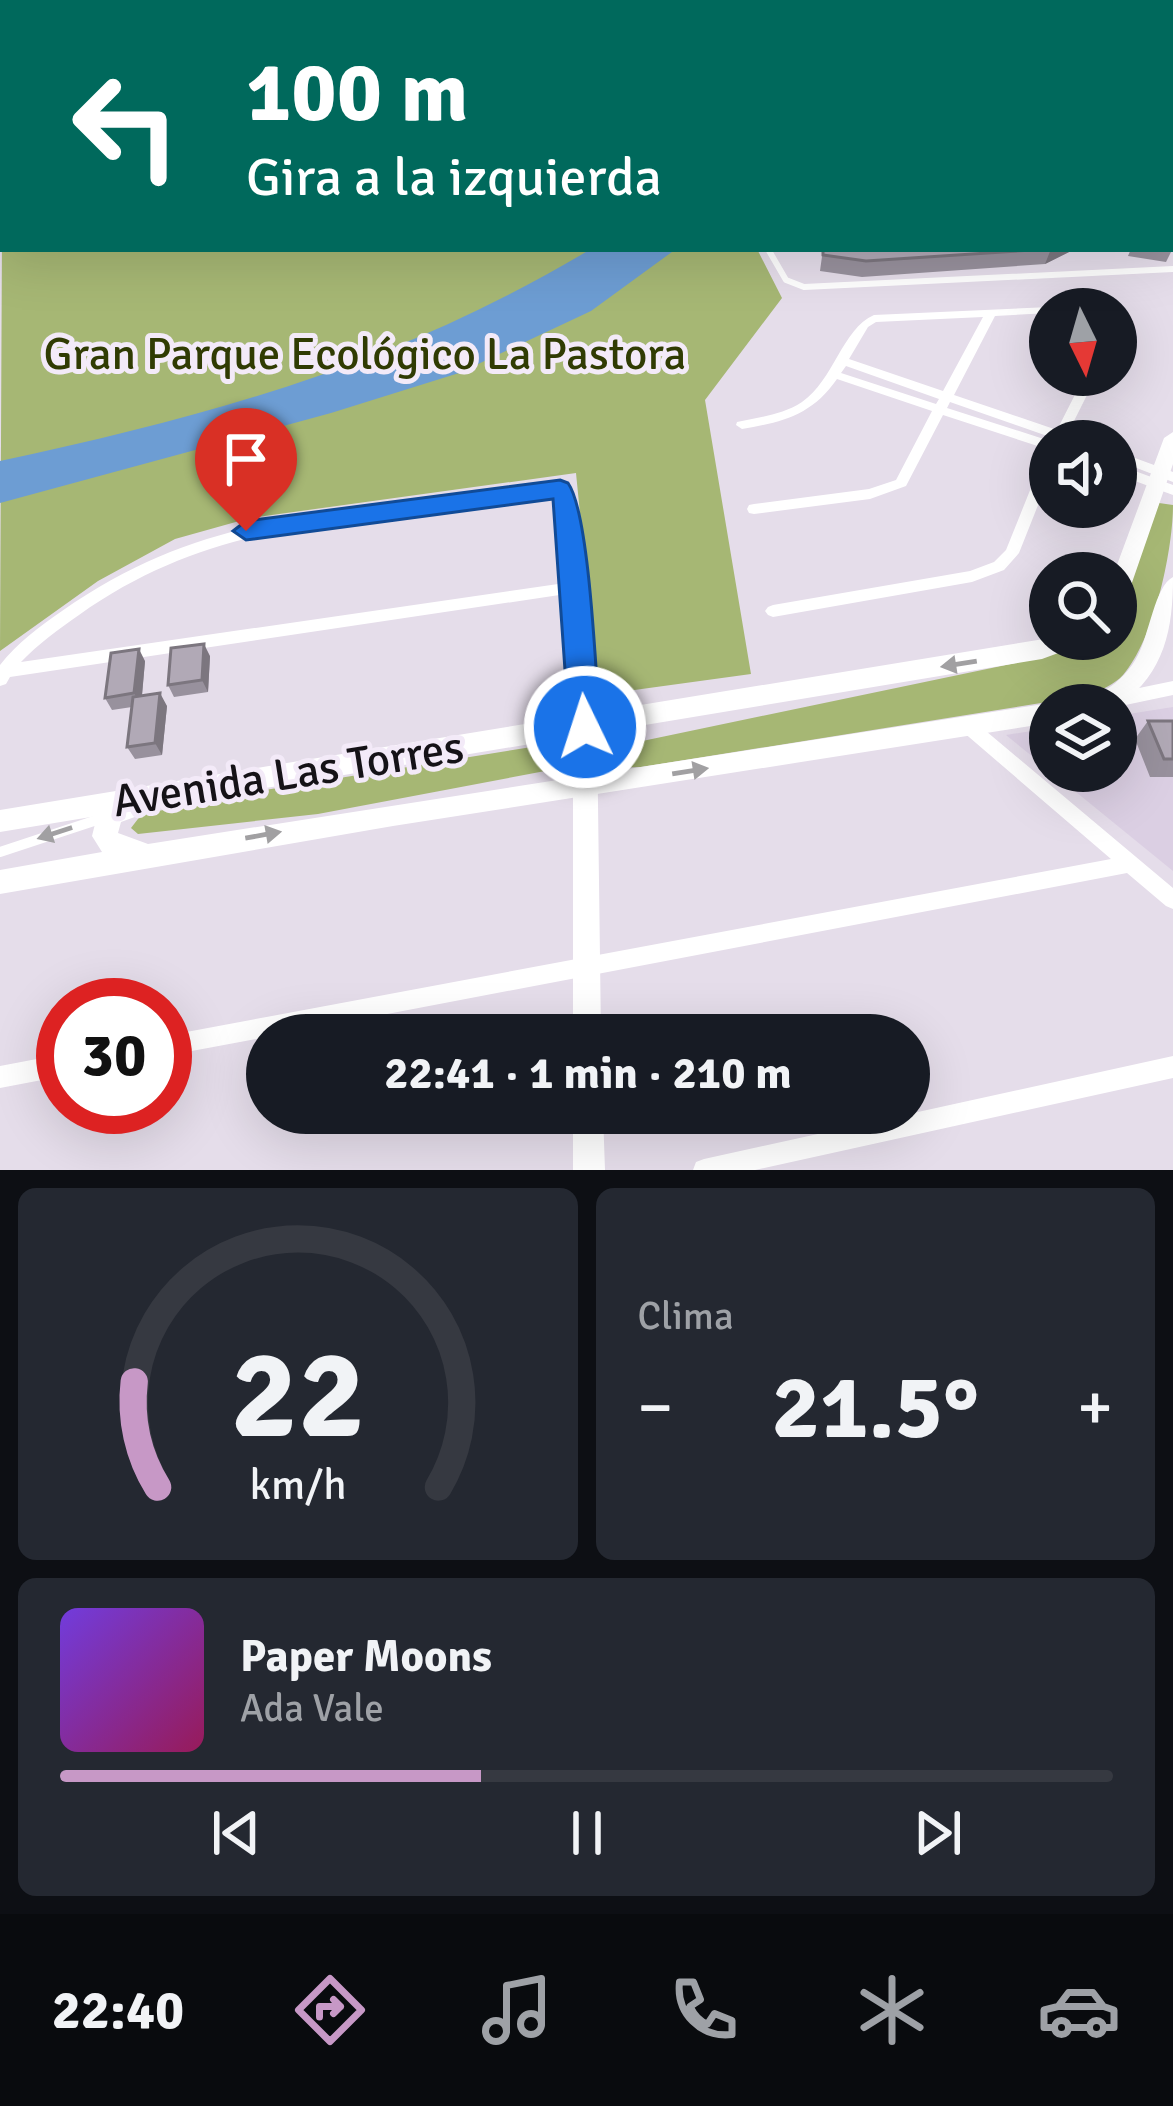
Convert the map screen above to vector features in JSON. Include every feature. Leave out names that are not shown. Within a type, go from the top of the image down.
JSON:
[{"type":"main road","points":[[1135,552],[1166,481],[1173,438]]},
{"type":"main road","points":[[1123,684],[1148,660],[1168,624],[1173,586]]},
{"type":"main road","name":"Avenida Las Torres","points":[[0,820],[1029,652]]},
{"type":"main road","name":"Avenida Las Torres","points":[[0,882],[380,815],[586,788],[1029,716]]},
{"type":"main road","points":[[585,727],[586,1014]]},
{"type":"main road","points":[[148,855],[107,840],[110,815],[177,790]]},
{"type":"main road","points":[[0,867],[148,855]]},
{"type":"main road","points":[[588,1134],[589,1170]]},
{"type":"street","points":[[742,425],[797,414],[837,368],[863,325],[874,319],[1029,311]]},
{"type":"street","points":[[754,509],[870,494],[901,483],[991,313]]},
{"type":"street","points":[[837,368],[1029,432]]},
{"type":"street","points":[[1137,466],[1166,481]]},
{"type":"street","points":[[1,674],[22,650],[78,606],[163,556],[210,538],[282,523],[560,489],[565,497],[585,727]]},
{"type":"street","points":[[773,611],[972,576],[999,566],[1012,553],[1029,510]]},
{"type":"street","points":[[1,674],[574,587]]},
{"type":"street","points":[[1137,695],[1173,688]]},
{"type":"street","points":[[968,726],[1173,900]]},
{"type":"street","points":[[192,1041],[1129,864]]},
{"type":"street","points":[[704,1170],[1173,1067]]},
{"type":"street","points":[[0,1077],[36,1070]]},
{"type":"lane","points":[[769,252],[786,280],[804,287],[1173,269]]},
{"type":"lane","points":[[0,851],[110,815]]},
{"type":"shaded area","points":[[1173,707],[1173,871],[1076,792],[1137,792],[1137,713]]},
{"type":"shaded area","points":[[1029,731],[1029,754],[1006,735]]},
{"type":"green space","name":"Gran Parque Ecológico La Pastora","points":[[2,252],[759,252],[782,298],[705,400],[751,674],[598,695],[576,473],[250,518],[175,539],[98,581],[0,651]]},
{"type":"green space","points":[[1159,503],[1173,505],[1165,569],[1137,653],[1137,560]]},
{"type":"green space","points":[[1030,660],[1133,660],[1112,684],[1029,684],[1029,705],[641,767],[613,768],[604,758],[609,748]]},
{"type":"green space","points":[[557,745],[565,752],[561,768],[318,814],[138,834],[131,828],[141,815],[216,798]]},
{"type":"water","points":[[586,252],[672,252],[591,311],[459,373],[331,413],[0,503],[0,461],[157,424],[305,380],[448,324]]},
{"type":"building","points":[[823,252],[1002,252],[866,261]]},
{"type":"building","points":[[204,644],[202,680],[168,685],[171,648]]},
{"type":"building","points":[[139,649],[134,693],[105,698],[111,653]]},
{"type":"building","points":[[160,693],[155,743],[127,747],[133,697]]},
{"type":"building","points":[[1148,721],[1173,721],[1173,759],[1164,759]]},
{"type":"route","points":[[246,531],[560,489],[570,542],[585,727]]}]
